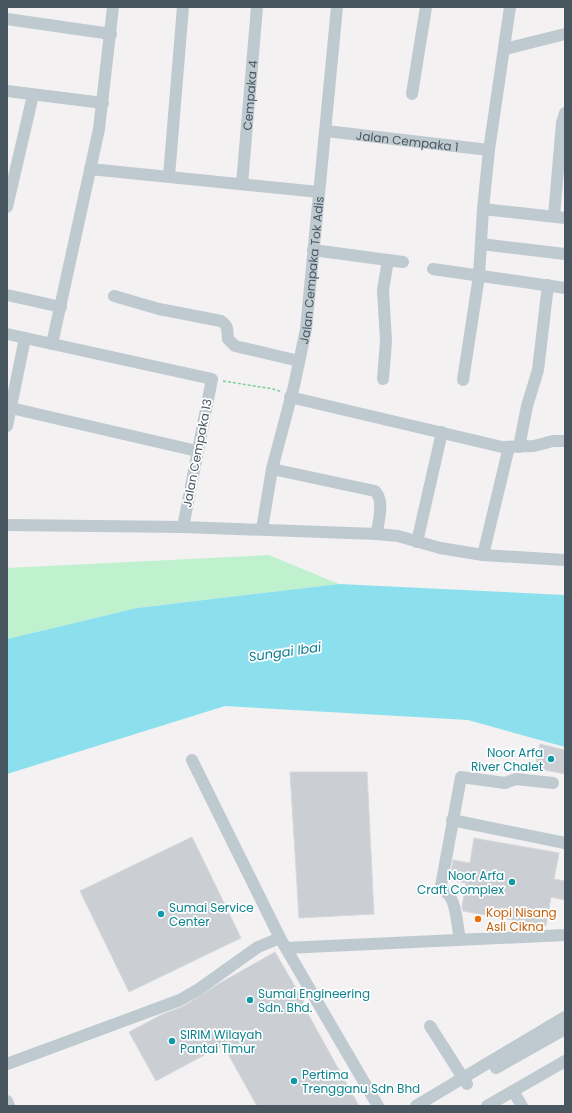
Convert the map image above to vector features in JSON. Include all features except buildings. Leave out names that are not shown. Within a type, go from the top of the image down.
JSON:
[{"type":"street","points":[[53,339],[99,129],[113,7]]},
{"type":"street","points":[[169,176],[183,7]]},
{"type":"street","name":"Cempaka 4","points":[[242,184],[257,7]]},
{"type":"street","points":[[412,94],[426,7]]},
{"type":"street","points":[[463,380],[478,276],[489,150],[512,7]]},
{"type":"street","name":"Jalan Cempaka Tok Adis","points":[[262,529],[272,469],[306,329],[318,192],[326,130],[334,8]]},
{"type":"street","points":[[7,19],[111,34]]},
{"type":"street","points":[[505,49],[565,34]]},
{"type":"street","points":[[7,91],[103,103]]},
{"type":"street","points":[[7,206],[32,95]]},
{"type":"street","points":[[483,209],[559,217],[562,123],[565,113]]},
{"type":"street","name":"Jalan Cempaka 1","points":[[326,130],[489,150]]},
{"type":"street","points":[[90,169],[318,192]]},
{"type":"street","points":[[481,244],[565,254]]},
{"type":"street","points":[[313,250],[403,262]]},
{"type":"street","points":[[383,379],[386,341],[383,290],[388,260]]},
{"type":"street","points":[[433,269],[565,288]]},
{"type":"street","points":[[483,555],[538,370],[548,285]]},
{"type":"street","points":[[7,295],[61,307]]},
{"type":"street","points":[[114,296],[159,309],[221,321],[227,327],[228,340],[235,346],[298,365]]},
{"type":"street","points":[[7,334],[25,338],[53,339],[212,379]]},
{"type":"street","points":[[7,426],[25,338]]},
{"type":"street","name":"Jalan Cempaka 13","points":[[183,527],[212,379]]},
{"type":"street","points":[[292,391],[433,430],[502,446],[534,446],[554,441],[565,442]]},
{"type":"street","points":[[11,408],[197,451]]},
{"type":"street","points":[[407,539],[433,430]]},
{"type":"street","points":[[272,469],[375,491],[381,501],[376,534]]},
{"type":"street","points":[[7,525],[183,527],[376,534],[407,539],[440,548],[483,555],[565,560]]},
{"type":"street","points":[[192,760],[283,943],[378,1106]]},
{"type":"street","points":[[460,939],[453,903],[449,895],[441,886],[461,777],[504,784],[516,779],[554,783]]},
{"type":"street","points":[[452,820],[565,843]]},
{"type":"street","points":[[7,1064],[180,1000],[199,989],[264,943],[460,939],[565,934]]},
{"type":"street","points":[[429,1106],[465,1081],[565,1017]]},
{"type":"street","points":[[430,1026],[465,1081]]},
{"type":"street","points":[[416,1106],[565,1029]]},
{"type":"street","points":[[487,1106],[565,1061]]},
{"type":"street","points":[[513,1091],[522,1106]]},
{"type":"street","points":[[7,1102],[9,1106]]},
{"type":"path","points":[[212,379],[283,392],[292,391]]},
{"type":"green space","points":[[269,555],[339,584],[137,608],[7,639],[7,568]]},
{"type":"water","name":"Sungai Ibai","points":[[339,584],[565,595],[565,747],[468,720],[225,706],[7,774],[7,639],[137,608]]},
{"type":"place","name":"Noor Arfa River Chalet","points":[[551,759]]},
{"type":"place","name":"Noor Arfa Craft Complex","points":[[512,882]]},
{"type":"place","name":"Sumai Service Center","points":[[161,914]]},
{"type":"place","name":"Kopi Nisang Asli Cikna","points":[[478,919]]},
{"type":"place","name":"Sumai Engineering Sdn. Bhd.","points":[[250,1000]]},
{"type":"place","name":"SIRIM Wilayah Pantai Timur","points":[[172,1041]]},
{"type":"place","name":"Pertima Trengganu Sdn Bhd","points":[[294,1081]]}]
